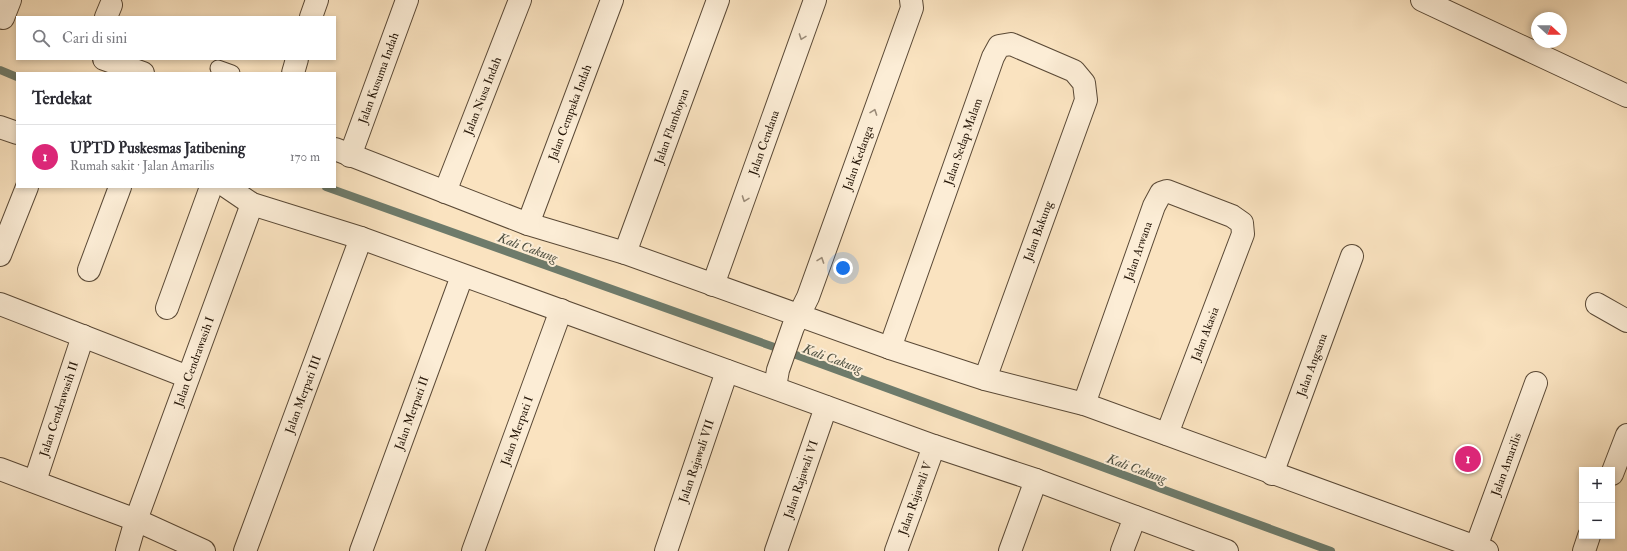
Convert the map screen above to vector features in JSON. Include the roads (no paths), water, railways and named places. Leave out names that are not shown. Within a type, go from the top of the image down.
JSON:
[{"type":"street","points":[[311,16],[317,0]]},
{"type":"street","name":"Jalan Kusuma Indah","points":[[343,152],[407,0]]},
{"type":"street","name":"Jalan Nusa Indah","points":[[445,192],[520,0]]},
{"type":"street","name":"Jalan Cempaka Indah","points":[[528,224],[612,0]]},
{"type":"street","name":"Jalan Flamboyan","points":[[625,253],[718,0]]},
{"type":"street","name":"Jalan Cendana","points":[[713,285],[815,0]]},
{"type":"street","name":"Jalan Kedanga","points":[[777,379],[796,321],[912,8],[911,0]]},
{"type":"street","points":[[1422,0],[1627,96]]},
{"type":"street","name":"Jalan Sedap Malam","points":[[893,338],[996,50],[1004,44],[1011,44],[1074,71],[1084,83]]},
{"type":"street","points":[[107,60],[140,72]]},
{"type":"street","points":[[293,72],[297,60]]},
{"type":"street","name":"Jalan Bakung","points":[[985,379],[1086,100],[1084,83]]},
{"type":"street","points":[[0,126],[16,133]]},
{"type":"street","points":[[343,152],[528,224],[625,253],[713,285],[796,321],[893,338],[985,379],[1084,404],[1272,474],[1482,549]]},
{"type":"street","points":[[0,255],[28,188]]},
{"type":"street","points":[[89,270],[120,188]]},
{"type":"street","points":[[167,308],[211,188]]},
{"type":"street","points":[[228,188],[252,204],[361,238],[462,276],[561,310],[727,371],[777,379],[826,407],[934,446],[1036,480],[1227,551]]},
{"type":"street","name":"Jalan Arwana","points":[[1084,404],[1154,206],[1160,193],[1167,191],[1232,216],[1242,223],[1243,234]]},
{"type":"street","name":"Jalan Cendrawasih I","points":[[127,551],[136,520],[252,204]]},
{"type":"street","name":"Jalan Akasia","points":[[1167,434],[1243,234]]},
{"type":"street","name":"Jalan Merpati III","points":[[245,551],[361,238]]},
{"type":"street","name":"Jalan Angsana","points":[[1272,474],[1352,256]]},
{"type":"street","name":"Jalan Merpati II","points":[[361,551],[462,276]]},
{"type":"street","points":[[0,304],[188,377]]},
{"type":"street","points":[[1597,304],[1627,321]]},
{"type":"street","name":"Jalan Merpati I","points":[[473,551],[561,310]]},
{"type":"street","name":"Jalan Cendrawasih II","points":[[35,481],[83,336]]},
{"type":"street","name":"Jalan Rajawali VII","points":[[666,551],[727,371]]},
{"type":"street","name":"Jalan Amarilis","points":[[1482,549],[1536,383]]},
{"type":"street","name":"Jalan Rajawali VI","points":[[776,551],[826,407]]},
{"type":"street","points":[[1615,467],[1627,435]]},
{"type":"street","name":"Jalan Rajawali V","points":[[896,551],[934,446]]},
{"type":"street","points":[[0,469],[136,520],[204,551]]},
{"type":"street","points":[[1010,551],[1036,480]]},
{"type":"street","points":[[1122,551],[1135,517]]},
{"type":"street","points":[[1584,551],[1588,539]]},
{"type":"waterway","name":"Kali Cakung","points":[[0,70],[16,77]]},
{"type":"waterway","name":"Kali Cakung","points":[[329,188],[777,348],[1331,551]]},
{"type":"place","name":"UPTD Puskesmas Jatibening","points":[[1468,459]]}]
